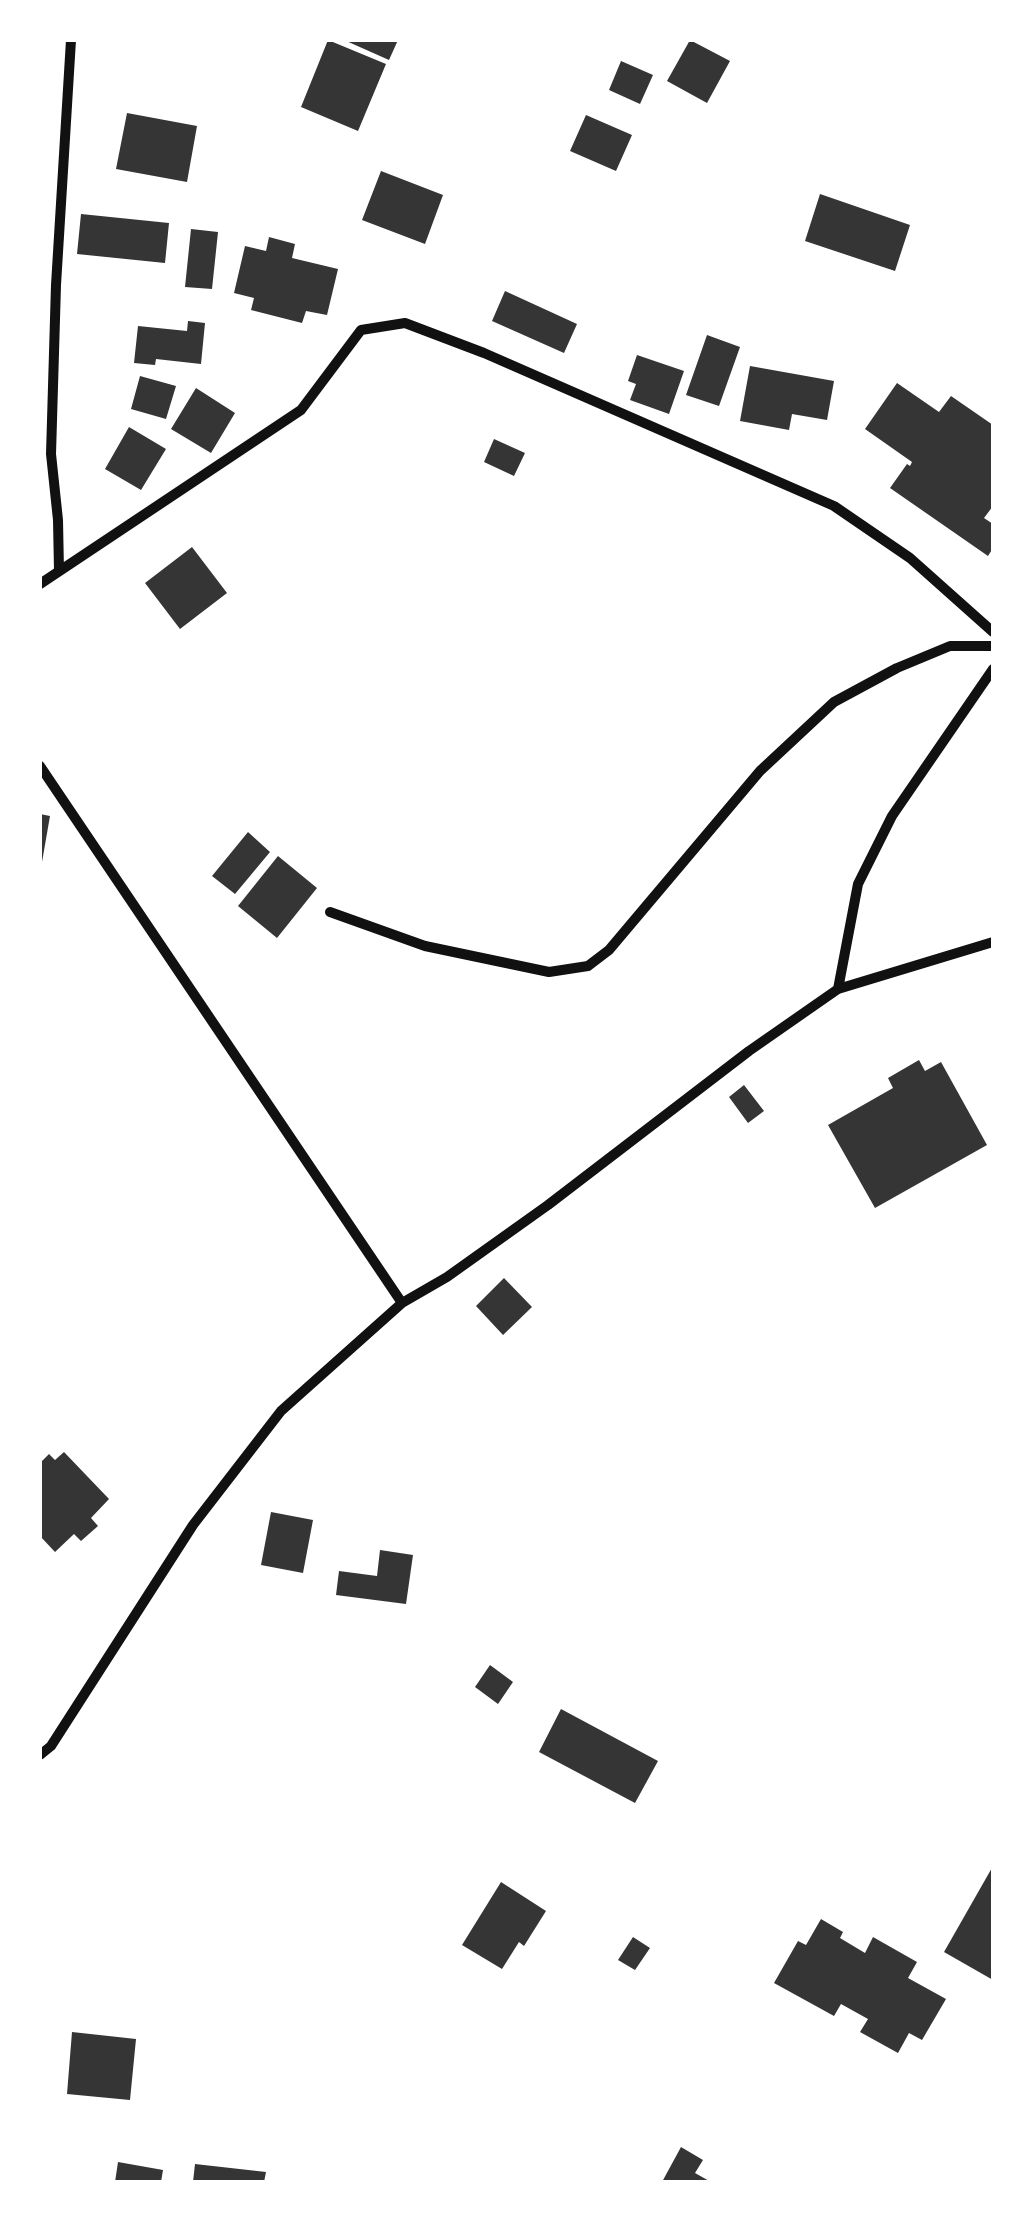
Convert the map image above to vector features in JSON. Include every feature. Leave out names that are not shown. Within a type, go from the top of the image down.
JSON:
[{"type":"street","points":[[59,571],[51,454],[56,284],[72,40]]},
{"type":"street","points":[[40,584],[300,410],[361,330],[405,323],[484,353],[834,506],[910,558],[993,632]]},
{"type":"street","points":[[330,912],[425,946],[549,972],[588,966],[609,950],[760,771],[834,702],[897,668],[950,646],[993,646]]},
{"type":"street","points":[[838,989],[858,884],[892,816],[993,669]]},
{"type":"street","points":[[40,766],[402,1303]]},
{"type":"street","points":[[40,1755],[51,1746],[100,1673],[193,1525],[281,1411],[402,1303],[447,1277],[548,1205],[749,1050],[838,989],[993,942]]},
{"type":"building","points":[[328,40],[386,64],[358,131],[301,107]]},
{"type":"building","points":[[344,40],[398,40],[389,60]]},
{"type":"building","points":[[690,40],[730,61],[707,103],[667,81]]},
{"type":"building","points":[[621,61],[653,75],[640,104],[609,90]]},
{"type":"building","points":[[127,113],[197,126],[187,182],[116,169]]},
{"type":"building","points":[[586,115],[632,135],[616,171],[570,151]]},
{"type":"building","points":[[381,171],[443,195],[425,244],[362,220]]},
{"type":"building","points":[[820,194],[910,225],[895,271],[805,241]]},
{"type":"building","points":[[81,214],[169,223],[165,263],[77,254]]},
{"type":"building","points":[[191,229],[218,232],[212,289],[185,287]]},
{"type":"building","points":[[269,237],[295,244],[292,258],[338,269],[327,315],[306,311],[302,323],[251,310],[254,298],[234,293],[245,246],[266,251]]},
{"type":"building","points":[[505,291],[577,324],[564,353],[492,321]]},
{"type":"building","points":[[188,321],[205,323],[201,364],[156,359],[155,365],[134,363],[138,326],[187,331]]},
{"type":"building","points":[[707,335],[740,347],[719,406],[686,395]]},
{"type":"building","points":[[637,355],[684,371],[669,414],[630,400],[636,384],[628,381]]},
{"type":"building","points":[[750,366],[834,381],[827,420],[792,414],[789,430],[740,421]]},
{"type":"building","points":[[140,376],[176,386],[166,419],[131,409]]},
{"type":"building","points":[[897,383],[939,412],[951,396],[993,425],[993,506],[984,518],[993,524],[993,548],[988,556],[890,488],[912,462],[865,429]]},
{"type":"building","points":[[196,388],[235,413],[211,453],[171,429]]},
{"type":"building","points":[[129,427],[166,449],[141,490],[105,469]]},
{"type":"building","points":[[494,439],[525,453],[514,476],[484,462]]},
{"type":"building","points":[[192,547],[227,593],[180,629],[145,583]]},
{"type":"building","points":[[40,814],[50,816],[42,862],[40,861]]},
{"type":"building","points":[[248,832],[270,852],[235,894],[212,876]]},
{"type":"building","points":[[278,856],[317,888],[277,938],[238,906]]},
{"type":"building","points":[[919,1060],[925,1071],[941,1062],[987,1145],[875,1208],[828,1125],[893,1088],[888,1078]]},
{"type":"building","points":[[744,1085],[764,1111],[748,1123],[729,1097]]},
{"type":"building","points":[[504,1278],[532,1307],[503,1335],[476,1306]]},
{"type":"building","points":[[64,1452],[109,1499],[91,1518],[98,1526],[81,1541],[74,1534],[55,1552],[40,1536],[40,1463],[49,1454],[55,1460]]},
{"type":"building","points":[[271,1512],[313,1520],[303,1573],[261,1565]]},
{"type":"building","points":[[380,1550],[413,1555],[406,1604],[336,1595],[339,1571],[377,1576]]},
{"type":"building","points":[[490,1665],[513,1682],[498,1704],[475,1687]]},
{"type":"building","points":[[561,1709],[658,1761],[635,1803],[539,1752]]},
{"type":"building","points":[[993,1866],[993,1980],[944,1952]]},
{"type":"building","points":[[501,1882],[546,1911],[524,1946],[519,1942],[502,1969],[462,1945]]},
{"type":"building","points":[[821,1919],[843,1932],[840,1938],[865,1953],[873,1937],[917,1962],[908,1978],[946,1999],[922,2040],[909,2033],[898,2053],[860,2032],[868,2019],[841,2004],[834,2016],[774,1983],[798,1941],[806,1945]]},
{"type":"building","points":[[633,1937],[650,1948],[635,1970],[618,1960]]},
{"type":"building","points":[[72,2032],[136,2039],[130,2100],[67,2094]]},
{"type":"building","points":[[681,2147],[703,2160],[695,2173],[711,2182],[662,2182]]},
{"type":"building","points":[[118,2162],[163,2170],[161,2182],[115,2182]]},
{"type":"building","points":[[195,2164],[266,2172],[264,2182],[193,2182]]}]
